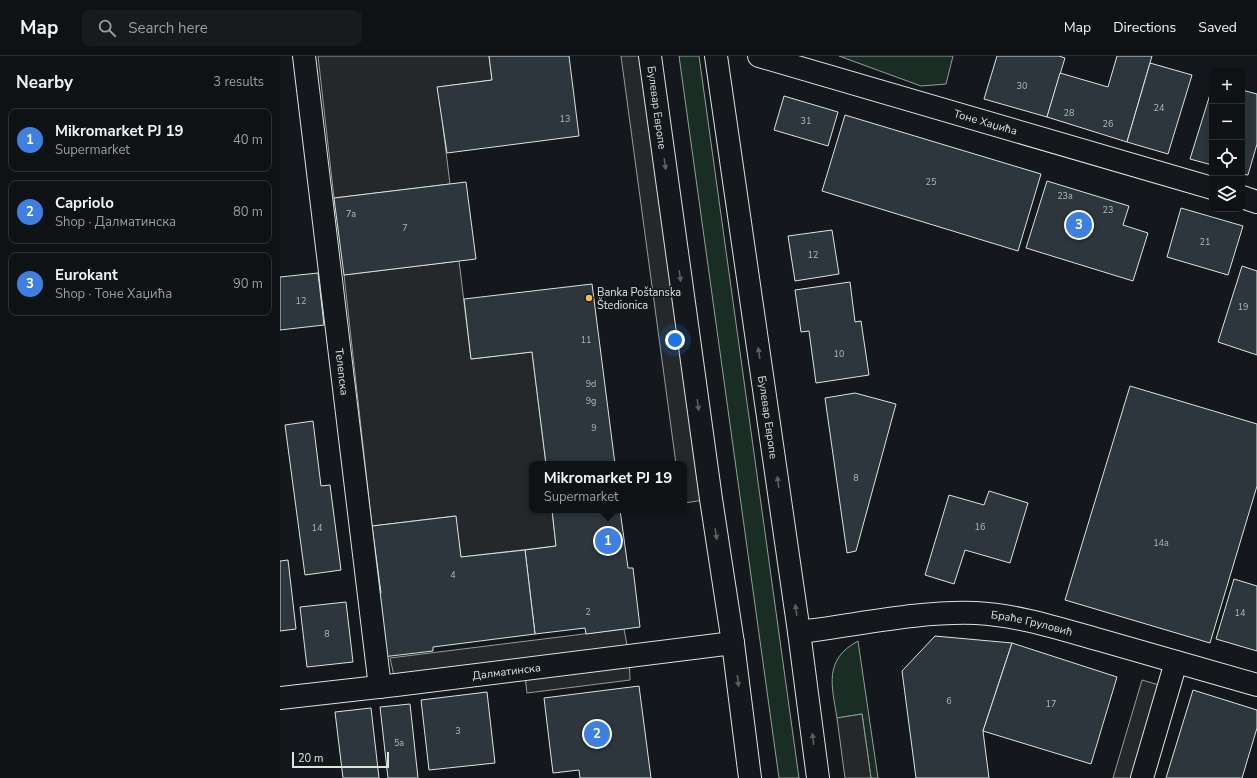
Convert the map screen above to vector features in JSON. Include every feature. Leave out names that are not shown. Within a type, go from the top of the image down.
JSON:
[{"type":"street","name":"Телепска","points":[[304,56],[380,687]]},
{"type":"street","name":"Булевар Европе","points":[[650,56],[710,499],[733,643],[750,778]]},
{"type":"street","name":"Булевар Европе","points":[[716,56],[799,632],[818,778]]},
{"type":"street","name":"Тоне Хаџића","points":[[759,56],[1209,187]]},
{"type":"street","points":[[1245,198],[1257,202]]},
{"type":"street","name":"Браће Груловић","points":[[799,632],[916,615],[978,613],[1016,619],[1065,630],[1257,685]]},
{"type":"street","name":"Далматинска","points":[[280,698],[733,643]]},
{"type":"street","points":[[1142,778],[1176,662]]},
{"type":"green space","points":[[679,56],[699,56],[799,778],[779,778]]},
{"type":"green space","points":[[839,56],[953,56],[946,84],[921,86]]},
{"type":"green space","points":[[858,641],[878,778],[871,778],[862,714],[837,718],[833,695],[832,675],[835,665],[839,657],[847,648]]},
{"type":"shaded area","points":[[318,56],[489,56],[492,80],[438,87],[450,184],[334,198]]},
{"type":"shaded area","points":[[621,56],[650,56],[711,499],[687,503],[687,461],[676,461]]},
{"type":"shaded area","points":[[459,261],[471,359],[532,352],[546,461],[529,461],[529,513],[552,513],[556,546],[461,557],[455,516],[372,526],[344,275]]},
{"type":"shaded area","points":[[624,629],[629,656],[630,680],[527,693],[524,668],[396,685],[390,658]]},
{"type":"shaded area","points":[[1142,680],[1169,688],[1142,778],[1113,778]]},
{"type":"shaded area","points":[[862,714],[871,778],[845,778],[837,718]]},
{"type":"building","points":[[489,56],[569,56],[579,136],[447,153],[437,87],[492,80]]},
{"type":"building","points":[[997,56],[1059,56],[1065,58],[1047,117],[984,99]]},
{"type":"building","points":[[1117,56],[1152,56],[1127,142],[1047,117],[1060,73],[1108,87]]},
{"type":"building","points":[[1150,63],[1192,75],[1168,154],[1127,142]]},
{"type":"building","points":[[1245,91],[1257,94],[1257,144],[1248,175],[1245,174]]},
{"type":"building","points":[[784,96],[838,112],[828,146],[774,130]]},
{"type":"building","points":[[1209,98],[1209,164],[1190,159]]},
{"type":"building","points":[[845,115],[1041,174],[1018,251],[822,191]]},
{"type":"building","points":[[1047,181],[1129,206],[1123,225],[1148,233],[1133,281],[1026,248]]},
{"type":"building","points":[[466,182],[476,259],[344,275],[334,198]]},
{"type":"building","points":[[1181,208],[1243,226],[1228,275],[1167,257]]},
{"type":"building","points":[[832,230],[839,274],[795,281],[788,236]]},
{"type":"building","points":[[1242,266],[1257,271],[1257,355],[1218,342]]},
{"type":"building","points":[[318,273],[324,325],[280,330],[280,277]]},
{"type":"building","points":[[850,282],[855,322],[861,321],[869,375],[816,383],[809,331],[801,332],[795,290]]},
{"type":"building","points":[[592,284],[615,461],[546,461],[532,352],[471,359],[464,299]]},
{"type":"building","points":[[1130,386],[1257,424],[1257,486],[1210,643],[1065,600]]},
{"type":"building","points":[[855,393],[896,404],[856,551],[847,553],[825,398]]},
{"type":"building","points":[[313,421],[321,486],[330,485],[341,570],[305,575],[285,425]]},
{"type":"building","points":[[989,491],[1028,503],[1010,563],[965,550],[954,584],[925,575],[949,495],[984,505]]},
{"type":"building","points":[[552,513],[620,513],[628,568],[633,568],[640,627],[586,634],[585,628],[535,634],[525,550],[556,546]]},
{"type":"building","points":[[456,516],[461,557],[525,550],[535,634],[433,647],[433,651],[382,657],[374,594],[381,593],[372,526]]},
{"type":"building","points":[[288,560],[296,629],[280,631],[280,561]]},
{"type":"building","points":[[1234,579],[1257,586],[1257,651],[1216,639]]},
{"type":"building","points":[[346,602],[353,662],[307,667],[300,607]]},
{"type":"building","points":[[935,636],[1012,643],[983,731],[989,778],[916,778],[902,671]]},
{"type":"building","points":[[1012,643],[1117,677],[1091,764],[983,731]]},
{"type":"building","points":[[639,686],[651,778],[580,778],[579,770],[553,773],[544,698]]},
{"type":"building","points":[[1193,690],[1257,710],[1257,728],[1242,778],[1166,778]]},
{"type":"building","points":[[487,692],[495,763],[429,770],[421,700]]},
{"type":"building","points":[[410,704],[418,778],[388,778],[380,707]]},
{"type":"building","points":[[371,708],[379,778],[343,778],[335,712]]},
{"type":"place","name":"Eurokant","points":[[1079,225]]},
{"type":"place","name":"Banka Poštanska Štedionica","points":[[589,298]]},
{"type":"place","name":"Mikromarket PJ 19","points":[[608,541]]},
{"type":"place","name":"Capriolo","points":[[597,734]]}]
